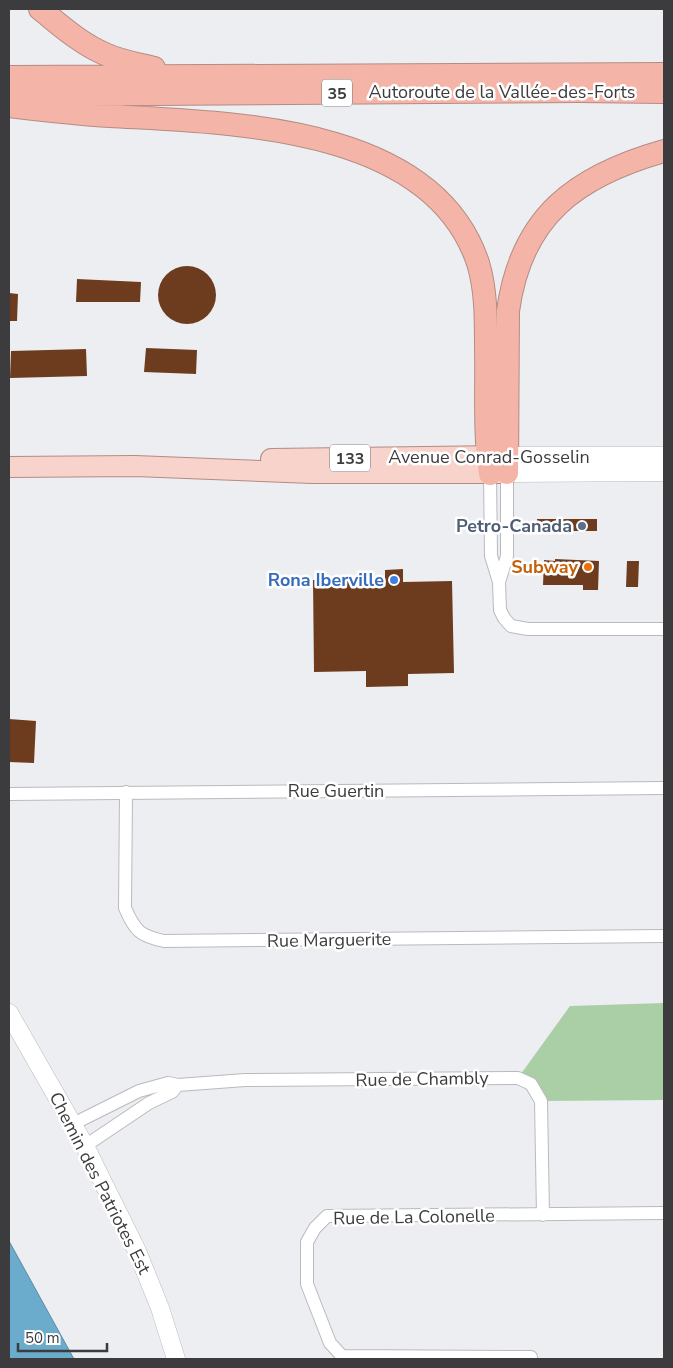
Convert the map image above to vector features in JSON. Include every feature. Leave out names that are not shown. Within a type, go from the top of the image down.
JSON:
[{"type":"highway","points":[[40,9],[74,36],[106,55],[184,76]]},
{"type":"highway","name":"Autoroute de la Vallée-des-Forts","points":[[9,77],[664,74]]},
{"type":"highway","name":"Autoroute de la Vallée-des-Forts","points":[[9,95],[664,92]]},
{"type":"highway","points":[[9,106],[98,115],[224,124],[277,131],[313,138],[353,150],[396,169],[422,186],[446,208],[462,228],[473,250],[481,275],[498,465]]},
{"type":"highway","points":[[498,465],[508,311],[512,285],[524,251],[546,217],[580,187],[621,165],[664,151]]},
{"type":"main road","name":"Avenue Conrad-Gosselin","points":[[9,467],[135,466],[213,460],[498,465]]},
{"type":"street","name":"Avenue Conrad-Gosselin","points":[[498,465],[664,456]]},
{"type":"street","name":"Avenue Conrad-Gosselin","points":[[498,465],[664,472]]},
{"type":"street","points":[[498,465],[506,556],[499,582]]},
{"type":"street","points":[[498,465],[491,556],[499,582],[502,615],[507,622],[516,627],[528,629],[664,629]]},
{"type":"street","name":"Rue Guertin","points":[[9,794],[664,788]]},
{"type":"street","name":"Rue Marguerite","points":[[126,792],[125,908],[132,925],[146,937],[164,941],[664,936]]},
{"type":"street","name":"Chemin des Patriotes Est","points":[[9,1013],[85,1146],[137,1251],[160,1308],[176,1359]]},
{"type":"street","name":"Rue de Chambly","points":[[73,1124],[140,1091],[168,1083],[178,1085],[245,1080],[518,1078],[531,1084],[541,1101],[543,1215]]},
{"type":"street","points":[[85,1146],[149,1103],[172,1092],[178,1085]]},
{"type":"street","name":"Rue de La Colonelle","points":[[531,1357],[342,1356],[330,1344],[307,1284],[307,1242],[315,1228],[327,1216],[664,1213]]},
{"type":"green space","points":[[664,1003],[664,1100],[541,1101],[518,1078],[570,1006]]},
{"type":"water","points":[[9,1241],[74,1359],[9,1359]]},
{"type":"building","points":[[181,266],[193,266],[208,274],[216,289],[216,301],[208,316],[193,324],[181,324],[166,316],[158,301],[158,289],[166,274]]},
{"type":"building","points":[[77,279],[141,282],[140,302],[76,302]]},
{"type":"building","points":[[9,293],[18,294],[17,321],[9,321]]},
{"type":"building","points":[[146,348],[197,350],[196,374],[144,372]]},
{"type":"building","points":[[86,349],[87,376],[10,378],[11,351]]},
{"type":"building","points":[[537,519],[597,519],[597,531],[537,531]]},
{"type":"building","points":[[555,559],[599,561],[598,590],[583,590],[583,585],[543,585],[544,560],[555,561]]},
{"type":"building","points":[[627,561],[639,561],[638,587],[626,587]]},
{"type":"building","points":[[403,569],[403,582],[452,581],[454,673],[408,674],[408,686],[366,687],[366,671],[314,672],[313,580],[385,579],[385,570]]},
{"type":"building","points":[[9,719],[36,721],[34,763],[9,762]]},
{"type":"place","name":"Petro-Canada","points":[[582,526]]},
{"type":"place","name":"Subway","points":[[588,567]]},
{"type":"place","name":"Rona Iberville","points":[[394,580]]}]
